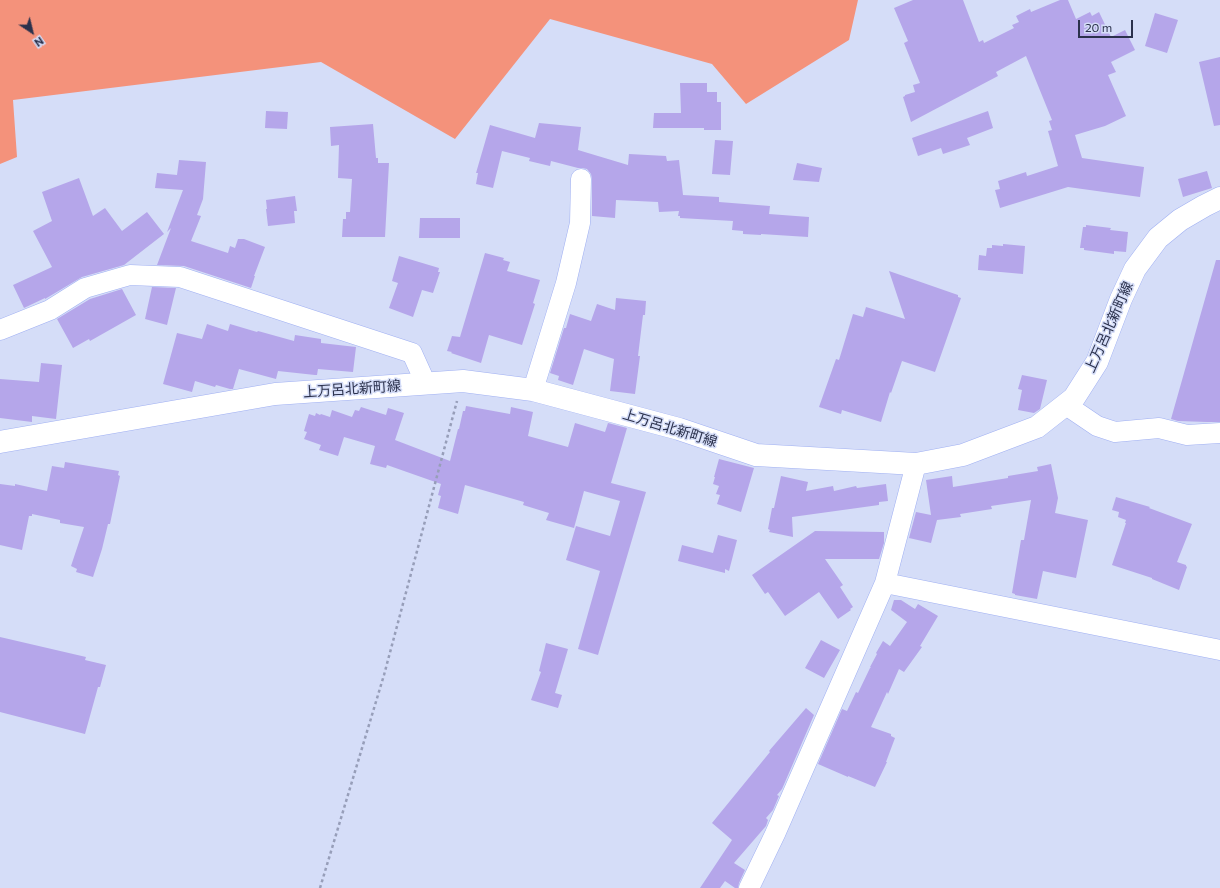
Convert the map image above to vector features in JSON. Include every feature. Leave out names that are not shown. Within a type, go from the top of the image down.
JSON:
[{"type":"main road","name":"上万呂北新町線","points":[[0,442],[275,394],[463,381],[533,390],[679,429],[756,455],[916,464],[963,455],[1037,427],[1074,398],[1097,362],[1121,299],[1135,269],[1158,238],[1180,220],[1220,198]]},
{"type":"street","points":[[533,390],[566,283],[580,223],[581,179]]},
{"type":"street","points":[[0,330],[50,310],[85,288],[130,275],[180,277],[412,353],[426,384]]},
{"type":"street","points":[[1066,405],[1097,426],[1115,432],[1159,428],[1187,435],[1220,433]]},
{"type":"street","points":[[749,888],[775,834],[885,583],[916,464]]},
{"type":"street","points":[[885,583],[1220,650]]},
{"type":"path","points":[[320,888],[384,675],[463,381]]},
{"type":"shaded area","points":[[0,0],[858,0],[849,40],[746,104],[712,64],[550,19],[455,139],[321,62],[13,100],[17,157],[0,164]]},
{"type":"building","points":[[913,0],[963,0],[979,42],[983,40],[984,43],[1014,28],[1012,25],[1019,22],[1016,16],[1030,9],[1031,12],[1060,0],[1068,0],[1076,19],[1090,12],[1092,16],[1099,12],[1111,37],[1125,30],[1135,50],[1111,62],[1116,72],[1108,75],[1126,116],[1105,126],[1075,135],[1082,158],[1144,167],[1140,197],[1068,187],[1000,208],[995,190],[1000,189],[998,181],[1026,172],[1027,176],[1058,166],[1048,131],[1052,130],[1049,121],[1052,120],[1026,56],[996,72],[998,76],[911,122],[903,97],[915,92],[913,85],[920,83],[904,43],[908,41],[894,8]]},
{"type":"building","points":[[1155,13],[1178,20],[1167,53],[1145,46]]},
{"type":"building","points":[[1220,57],[1220,125],[1214,126],[1199,62]]},
{"type":"building","points":[[680,83],[707,83],[707,92],[717,92],[717,102],[721,102],[721,130],[704,130],[704,128],[653,128],[654,113],[681,113]]},
{"type":"building","points":[[266,111],[288,112],[287,129],[265,128]]},
{"type":"building","points":[[988,111],[993,128],[967,138],[970,145],[943,154],[941,148],[918,156],[912,138]]},
{"type":"building","points":[[539,123],[581,127],[578,150],[628,165],[629,154],[666,156],[667,161],[679,160],[683,195],[719,197],[719,202],[770,206],[769,214],[809,217],[808,237],[743,234],[743,231],[732,230],[733,221],[680,218],[680,216],[678,216],[679,211],[659,212],[658,202],[616,200],[615,218],[592,216],[592,179],[591,174],[587,169],[551,161],[550,166],[529,161],[530,158],[502,151],[493,188],[476,184],[478,173],[476,173],[490,125],[535,138]]},
{"type":"building","points":[[373,124],[376,158],[378,158],[378,163],[389,163],[385,237],[342,237],[343,219],[346,219],[346,212],[350,212],[352,179],[338,178],[339,145],[331,146],[330,127]]},
{"type":"building","points":[[715,140],[733,141],[730,175],[712,174]]},
{"type":"building","points":[[179,160],[206,162],[203,199],[197,215],[201,216],[191,241],[228,253],[230,246],[235,248],[238,239],[244,239],[265,247],[251,288],[184,266],[157,265],[171,228],[167,232],[183,190],[155,188],[157,173],[177,175]]},
{"type":"building","points":[[797,163],[822,168],[819,182],[793,180]]},
{"type":"building","points":[[1207,171],[1212,188],[1183,197],[1178,179]]},
{"type":"building","points":[[79,178],[93,216],[105,208],[122,231],[147,212],[164,234],[124,265],[82,277],[45,299],[24,308],[13,285],[52,267],[33,231],[52,221],[42,192]]},
{"type":"building","points":[[295,196],[297,211],[294,211],[295,223],[268,226],[266,200]]},
{"type":"building","points":[[420,218],[460,218],[460,238],[419,238]]},
{"type":"building","points":[[1086,225],[1128,232],[1126,252],[1114,251],[1114,254],[1084,250],[1084,248],[1080,248],[1083,227],[1086,227]]},
{"type":"building","points":[[1003,244],[1025,246],[1023,274],[978,270],[979,255],[986,256],[987,248],[992,248],[992,245],[1003,246]]},
{"type":"building","points":[[485,253],[504,258],[503,260],[510,262],[507,271],[540,280],[533,303],[535,304],[522,345],[489,335],[481,363],[447,351],[452,336],[460,337]]},
{"type":"building","points":[[399,256],[439,268],[438,272],[440,272],[433,293],[422,290],[413,317],[389,308],[398,283],[392,281]]},
{"type":"building","points":[[1216,260],[1220,260],[1220,422],[1178,421],[1171,419]]},
{"type":"building","points":[[889,271],[958,295],[958,297],[961,298],[935,372],[902,361],[891,393],[890,392],[881,422],[842,410],[841,414],[819,407],[836,359],[839,360],[853,314],[863,317],[866,307],[905,319]]},
{"type":"building","points":[[152,287],[176,288],[167,325],[145,319]]},
{"type":"building","points":[[122,289],[136,315],[90,341],[89,339],[73,348],[57,319],[90,299]]},
{"type":"building","points":[[616,298],[646,301],[638,356],[640,356],[635,394],[610,391],[614,359],[584,349],[573,385],[558,380],[559,376],[550,373],[570,314],[591,321],[597,304],[615,310]]},
{"type":"building","points":[[207,324],[228,331],[230,324],[294,341],[295,335],[321,339],[321,343],[356,347],[353,372],[318,369],[317,375],[315,375],[278,371],[276,379],[239,369],[233,389],[216,385],[215,387],[195,381],[192,392],[163,384],[177,333],[202,339]]},
{"type":"building","points":[[41,363],[62,365],[56,419],[32,416],[32,422],[0,418],[0,379],[39,382]]},
{"type":"building","points":[[1022,375],[1047,380],[1040,409],[1034,413],[1018,410],[1022,390],[1018,389]]},
{"type":"building","points":[[466,406],[510,414],[511,407],[533,412],[528,436],[568,447],[575,423],[605,432],[608,423],[627,428],[611,483],[646,492],[598,655],[578,649],[600,571],[566,560],[576,526],[610,536],[620,501],[584,491],[574,528],[546,520],[549,513],[523,505],[524,502],[465,485],[458,514],[438,508],[441,496],[438,495],[441,484],[387,465],[386,468],[370,464],[375,446],[344,437],[338,456],[319,450],[321,445],[304,439],[307,432],[304,431],[309,414],[315,416],[316,413],[330,417],[332,410],[352,417],[355,410],[359,411],[361,407],[386,415],[388,408],[404,413],[395,440],[450,461],[463,411],[465,411]]},
{"type":"building","points":[[719,459],[754,468],[741,512],[717,504],[720,495],[716,494],[719,486],[713,484]]},
{"type":"building","points":[[65,462],[119,471],[118,475],[120,476],[110,524],[108,524],[93,577],[76,572],[77,569],[71,566],[84,527],[60,523],[60,520],[32,514],[32,516],[29,516],[22,550],[0,545],[0,484],[15,486],[15,484],[47,491],[52,466],[64,468]]},
{"type":"building","points":[[1051,464],[1058,498],[1055,513],[1088,520],[1076,578],[1043,571],[1037,599],[1015,595],[1012,593],[1021,540],[1024,540],[1031,500],[991,506],[992,509],[960,514],[961,517],[937,520],[931,543],[909,538],[916,512],[931,515],[926,480],[952,476],[953,487],[1008,478],[1008,476],[1038,471],[1037,467]]},
{"type":"building","points":[[781,476],[808,482],[806,491],[833,486],[834,491],[856,486],[857,488],[886,484],[888,501],[879,502],[879,505],[792,517],[793,537],[769,532],[770,530],[768,529],[772,508],[774,508]]},
{"type":"building","points":[[1116,497],[1150,507],[1149,508],[1192,524],[1177,562],[1186,565],[1187,567],[1179,590],[1152,578],[1112,565],[1126,523],[1126,520],[1118,517],[1119,512],[1112,510]]},
{"type":"building","points":[[815,531],[884,532],[884,543],[879,559],[825,559],[843,585],[840,587],[853,607],[838,619],[819,592],[785,616],[768,592],[765,594],[752,575]]},
{"type":"building","points":[[718,535],[737,540],[729,571],[725,569],[725,573],[678,561],[682,545],[713,553]]},
{"type":"building","points":[[894,600],[901,600],[915,609],[918,604],[938,616],[920,646],[922,647],[904,672],[899,669],[871,727],[891,734],[891,736],[895,738],[887,762],[875,787],[818,764],[842,709],[847,711],[856,692],[858,693],[883,641],[890,646],[907,622],[891,610]]},
{"type":"building","points":[[0,637],[86,657],[85,660],[106,665],[100,687],[98,687],[85,734],[0,712]]},
{"type":"building","points":[[821,640],[840,650],[824,678],[805,668]]},
{"type":"building","points":[[546,643],[568,649],[555,693],[562,695],[558,708],[531,700],[541,672],[539,671]]},
{"type":"building","points":[[806,708],[814,715],[782,789],[777,795],[779,796],[773,810],[766,818],[768,820],[766,826],[734,863],[745,870],[738,888],[735,888],[725,881],[720,888],[700,888],[732,840],[712,823],[770,752],[769,751]]}]
